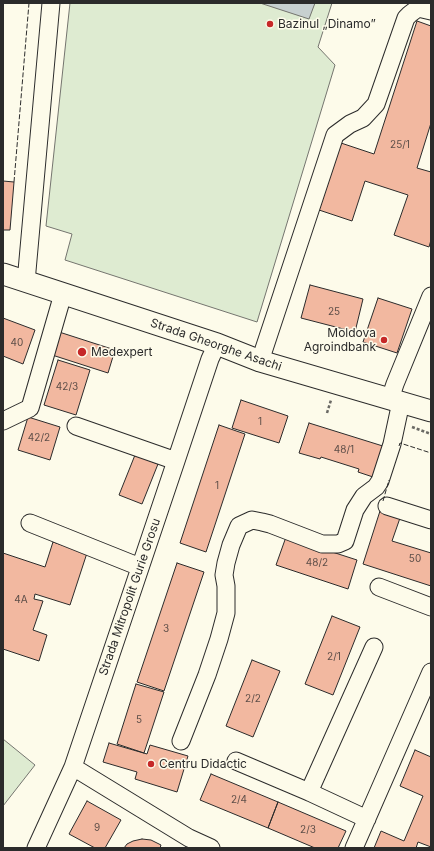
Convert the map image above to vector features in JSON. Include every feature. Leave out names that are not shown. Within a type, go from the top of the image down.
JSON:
[{"type":"main road","name":"Strada Gheorghe Asachi","points":[[3,274],[217,344],[260,361],[431,411]]},
{"type":"street","points":[[26,282],[51,3]]},
{"type":"street","points":[[260,361],[334,135],[350,124],[363,118],[376,104],[406,18],[418,8],[431,11]]},
{"type":"street","points":[[3,421],[30,408],[63,294]]},
{"type":"street","points":[[181,741],[207,675],[219,639],[226,613],[226,586],[224,575],[226,563],[231,545],[239,526],[252,520],[270,524],[322,544],[338,544],[345,540],[355,510],[364,496],[376,487],[380,481],[392,444],[396,401],[395,384],[431,296]]},
{"type":"street","name":"Strada Mitropolit Gurie Grosu","points":[[36,848],[73,767],[210,359],[217,344]]},
{"type":"street","points":[[76,426],[176,461]]},
{"type":"street","points":[[388,506],[431,520]]},
{"type":"street","points":[[30,523],[140,567]]},
{"type":"street","points":[[379,587],[431,606]]},
{"type":"street","points":[[308,792],[374,648]]},
{"type":"street","points":[[354,848],[431,672]]},
{"type":"street","points":[[236,761],[308,792],[367,820]]},
{"type":"street","points":[[73,767],[189,838],[211,848]]},
{"type":"path","points":[[327,413],[332,400]]},
{"type":"green space","points":[[70,3],[332,3],[318,47],[335,65],[257,322],[65,260],[72,234],[46,226]]},
{"type":"green space","points":[[3,739],[35,765],[3,806]]},
{"type":"shaded area","points":[[260,3],[315,3],[309,19]]},
{"type":"building","points":[[417,21],[431,26],[431,123],[417,168],[431,172],[431,240],[429,247],[394,235],[408,195],[365,181],[352,221],[319,210],[341,143],[374,154]]},
{"type":"building","points":[[3,181],[14,182],[10,230],[3,230]]},
{"type":"building","points":[[310,285],[363,299],[355,332],[301,318]]},
{"type":"building","points":[[378,298],[412,309],[397,353],[363,342]]},
{"type":"building","points":[[3,318],[35,330],[23,364],[3,356]]},
{"type":"building","name":"Medexpert","points":[[56,331],[115,350],[108,373],[49,354]]},
{"type":"building","points":[[58,360],[90,370],[76,415],[44,405]]},
{"type":"building","points":[[241,400],[288,416],[279,443],[232,428]]},
{"type":"building","points":[[28,417],[60,427],[50,460],[18,450]]},
{"type":"building","points":[[309,423],[386,447],[376,478],[358,472],[359,469],[321,457],[320,459],[299,453]]},
{"type":"building","points":[[219,425],[245,434],[206,552],[180,543]]},
{"type":"building","points":[[135,455],[158,464],[142,504],[119,495]]},
{"type":"building","points":[[380,511],[400,518],[392,541],[431,553],[431,586],[363,564]]},
{"type":"building","points":[[286,537],[357,560],[348,589],[276,565]]},
{"type":"building","points":[[53,542],[87,553],[70,605],[35,594],[34,599],[43,601],[33,630],[47,635],[39,661],[3,649],[3,553],[45,567]]},
{"type":"building","points":[[177,563],[204,572],[164,691],[137,682]]},
{"type":"building","points":[[332,616],[360,627],[333,695],[305,684]]},
{"type":"building","points":[[252,660],[280,671],[253,737],[226,726]]},
{"type":"building","points":[[136,684],[164,692],[144,753],[117,744]]},
{"type":"building","points":[[109,743],[147,754],[150,745],[188,756],[177,792],[135,779],[137,772],[103,762]]},
{"type":"building","points":[[415,750],[431,757],[431,847],[418,842],[416,848],[374,848],[381,831],[404,841],[423,796],[400,786]]},
{"type":"building","points":[[211,774],[278,802],[268,828],[200,800]]},
{"type":"building","points":[[87,801],[121,820],[105,848],[95,848],[69,834]]},
{"type":"building","points":[[278,802],[346,831],[338,848],[315,848],[268,828]]},
{"type":"building","points":[[142,839],[151,840],[161,845],[160,848],[124,848],[127,844],[133,841]]},
{"type":"fence","points":[[14,182],[29,3]]},
{"type":"fence","points":[[399,446],[400,443],[431,453]]},
{"type":"fence","points":[[383,501],[389,480]]},
{"type":"place","name":"Bazinul „Dinamo”","points":[[270,24]]},
{"type":"place","name":"Moldova Agroindbank","points":[[384,340]]},
{"type":"place","name":"Medexpert","points":[[82,352]]},
{"type":"place","name":"Centru Didactic","points":[[151,764]]}]
